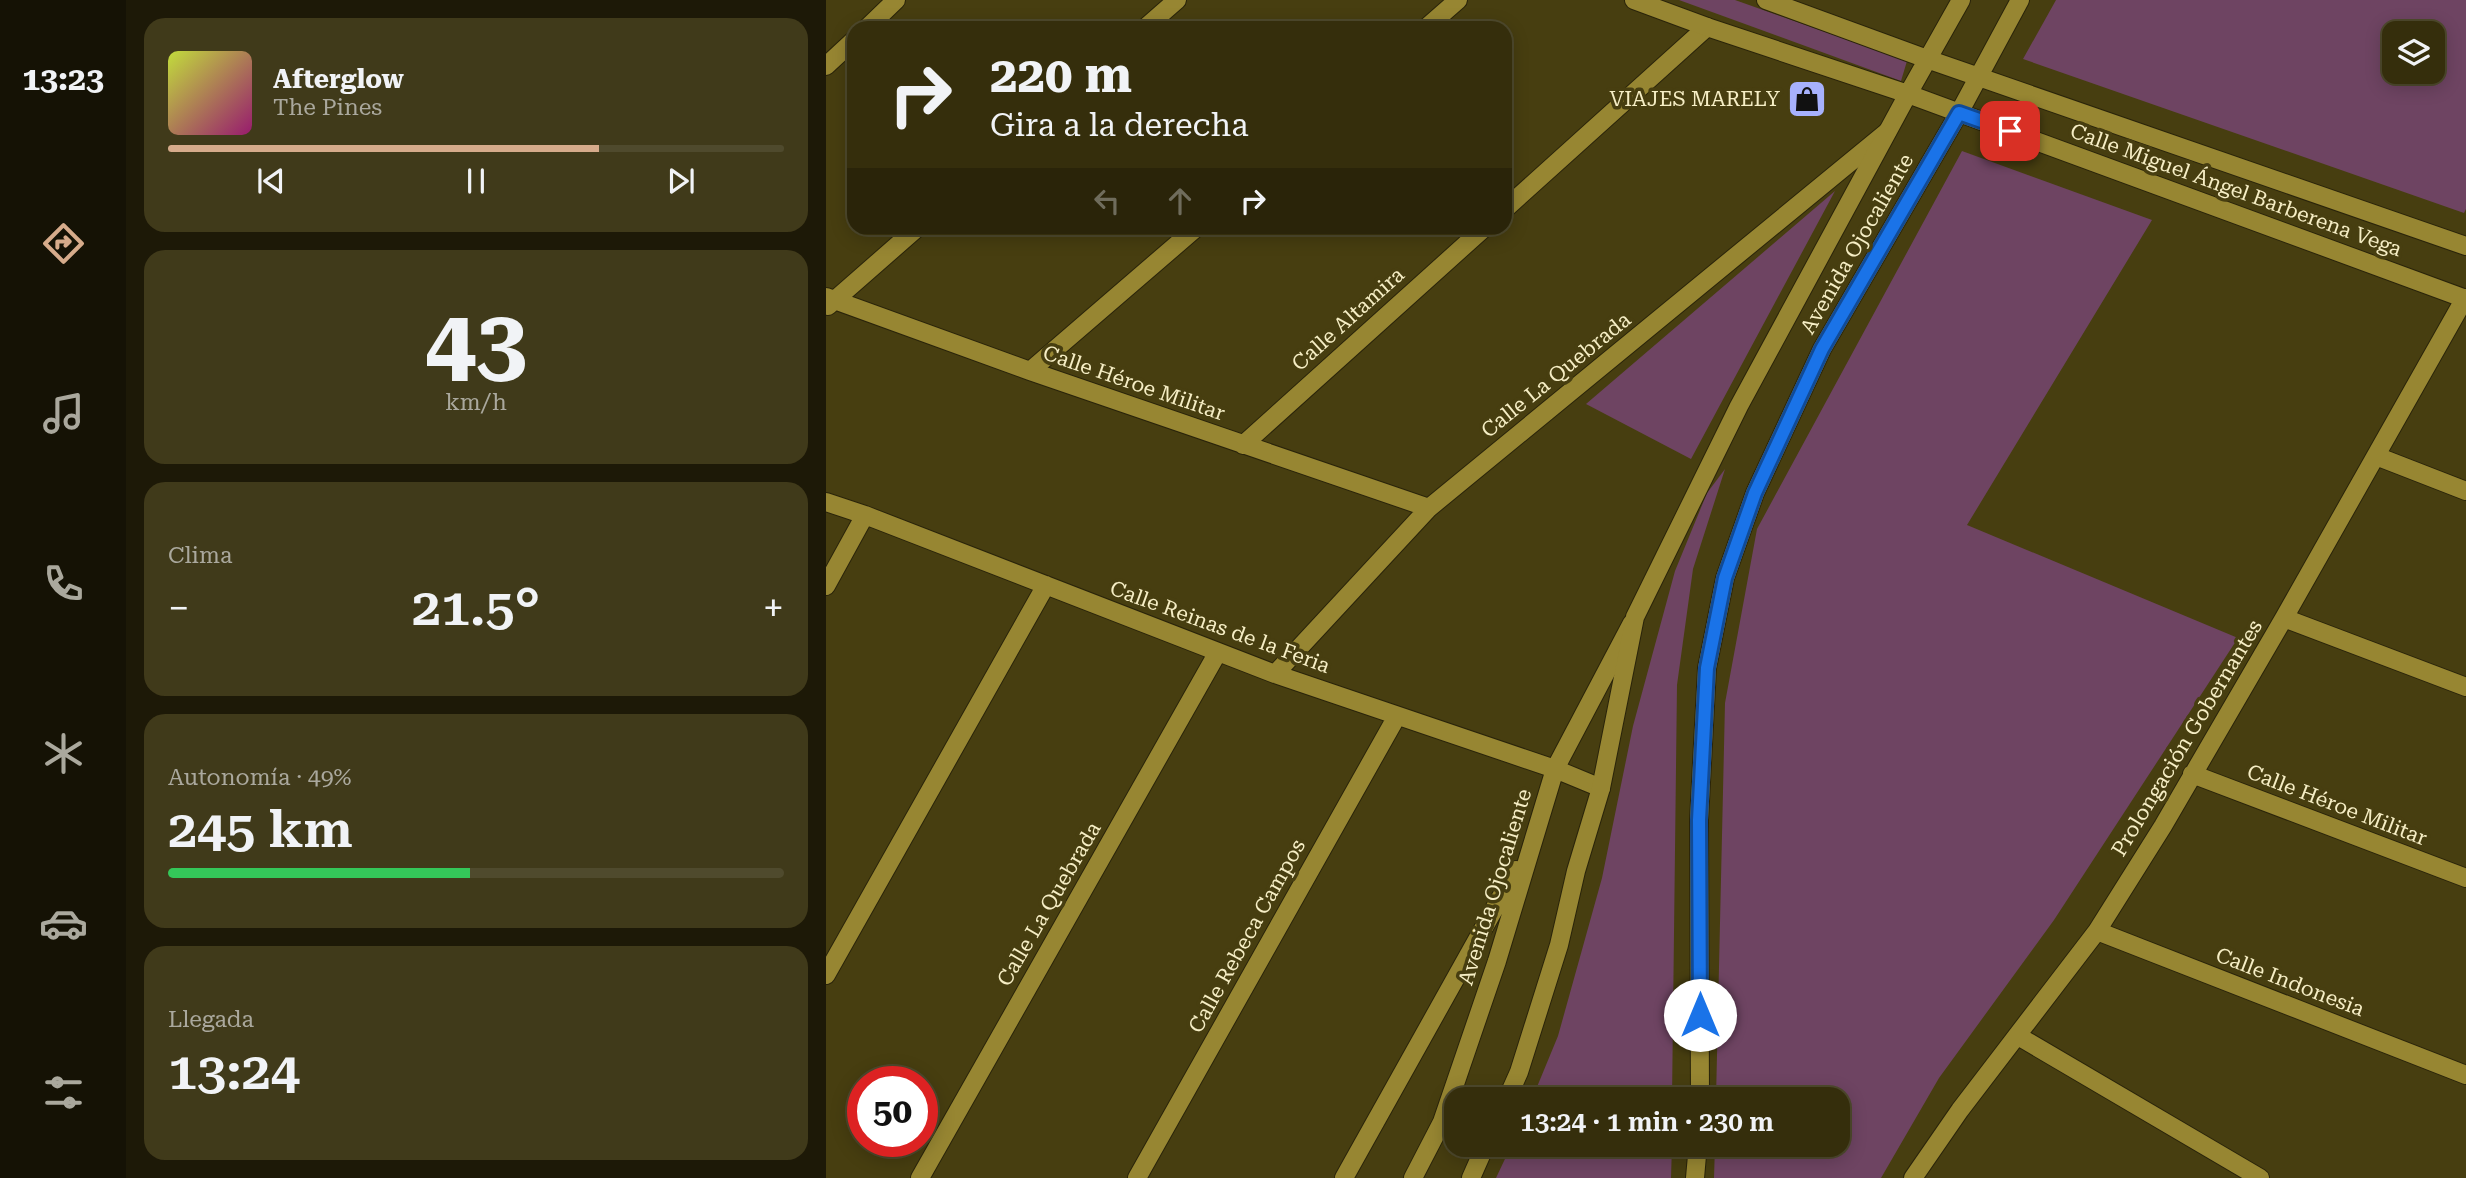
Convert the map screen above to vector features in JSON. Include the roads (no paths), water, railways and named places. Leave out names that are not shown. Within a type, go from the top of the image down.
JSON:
[{"type":"street","points":[[874,21],[896,0]]},
{"type":"street","points":[[1153,21],[1177,0]]},
{"type":"street","points":[[1434,21],[1458,0]]},
{"type":"street","name":"Calle Miguel Ángel Barberena Vega","points":[[1634,0],[1908,94],[2465,298]]},
{"type":"street","name":"Calle Miguel Ángel Barberena Vega","points":[[1766,0],[1927,59],[2466,246]]},
{"type":"street","name":"Avenida Ojocaliente","points":[[1413,1178],[1442,1122],[1497,961],[1555,769],[1635,617],[1739,406],[1961,0]]},
{"type":"street","name":"Avenida Ojocaliente","points":[[1700,1087],[1701,792],[1707,668],[1725,578],[1755,493],[1822,349],[1959,113],[2020,0]]},
{"type":"street","points":[[1512,203],[1707,27]]},
{"type":"street","points":[[826,66],[847,46]]},
{"type":"street","name":"Calle La Quebrada","points":[[1275,674],[1429,508],[1887,132]]},
{"type":"street","points":[[829,302],[909,235]]},
{"type":"street","points":[[1030,371],[1188,235]]},
{"type":"street","name":"Calle Altamira","points":[[1243,445],[1477,235]]},
{"type":"street","name":"Prolongación Gobernantes","points":[[1913,1178],[1960,1110],[2097,931],[2163,826],[2465,298]]},
{"type":"street","name":"Calle Héroe Militar","points":[[829,302],[1429,508]]},
{"type":"street","points":[[2376,456],[2466,491]]},
{"type":"street","name":"Calle Reinas de la Feria","points":[[826,502],[1275,674],[1555,769],[1601,788]]},
{"type":"street","points":[[826,586],[865,515]]},
{"type":"street","points":[[826,975],[1046,585]]},
{"type":"street","name":"Avenida Ojocaliente","points":[[1512,1087],[1555,957],[1576,871],[1601,788],[1635,617]]},
{"type":"street","points":[[2284,618],[2466,687]]},
{"type":"street","name":"Calle La Quebrada","points":[[919,1178],[1218,652]]},
{"type":"street","name":"Calle Rebeca Campos","points":[[1137,1178],[1397,716]]},
{"type":"street","name":"Calle Héroe Militar","points":[[2192,774],[2466,878]]},
{"type":"street","points":[[1344,1178],[1534,839]]},
{"type":"street","name":"Calle Indonesia","points":[[2097,931],[2466,1075]]},
{"type":"street","points":[[2018,1037],[2260,1178]]},
{"type":"street","points":[[1471,1178],[1480,1157]]},
{"type":"street","points":[[1695,1178],[1697,1157]]},
{"type":"place","name":"VIAJES MARELY","points":[[1807,99]]}]
